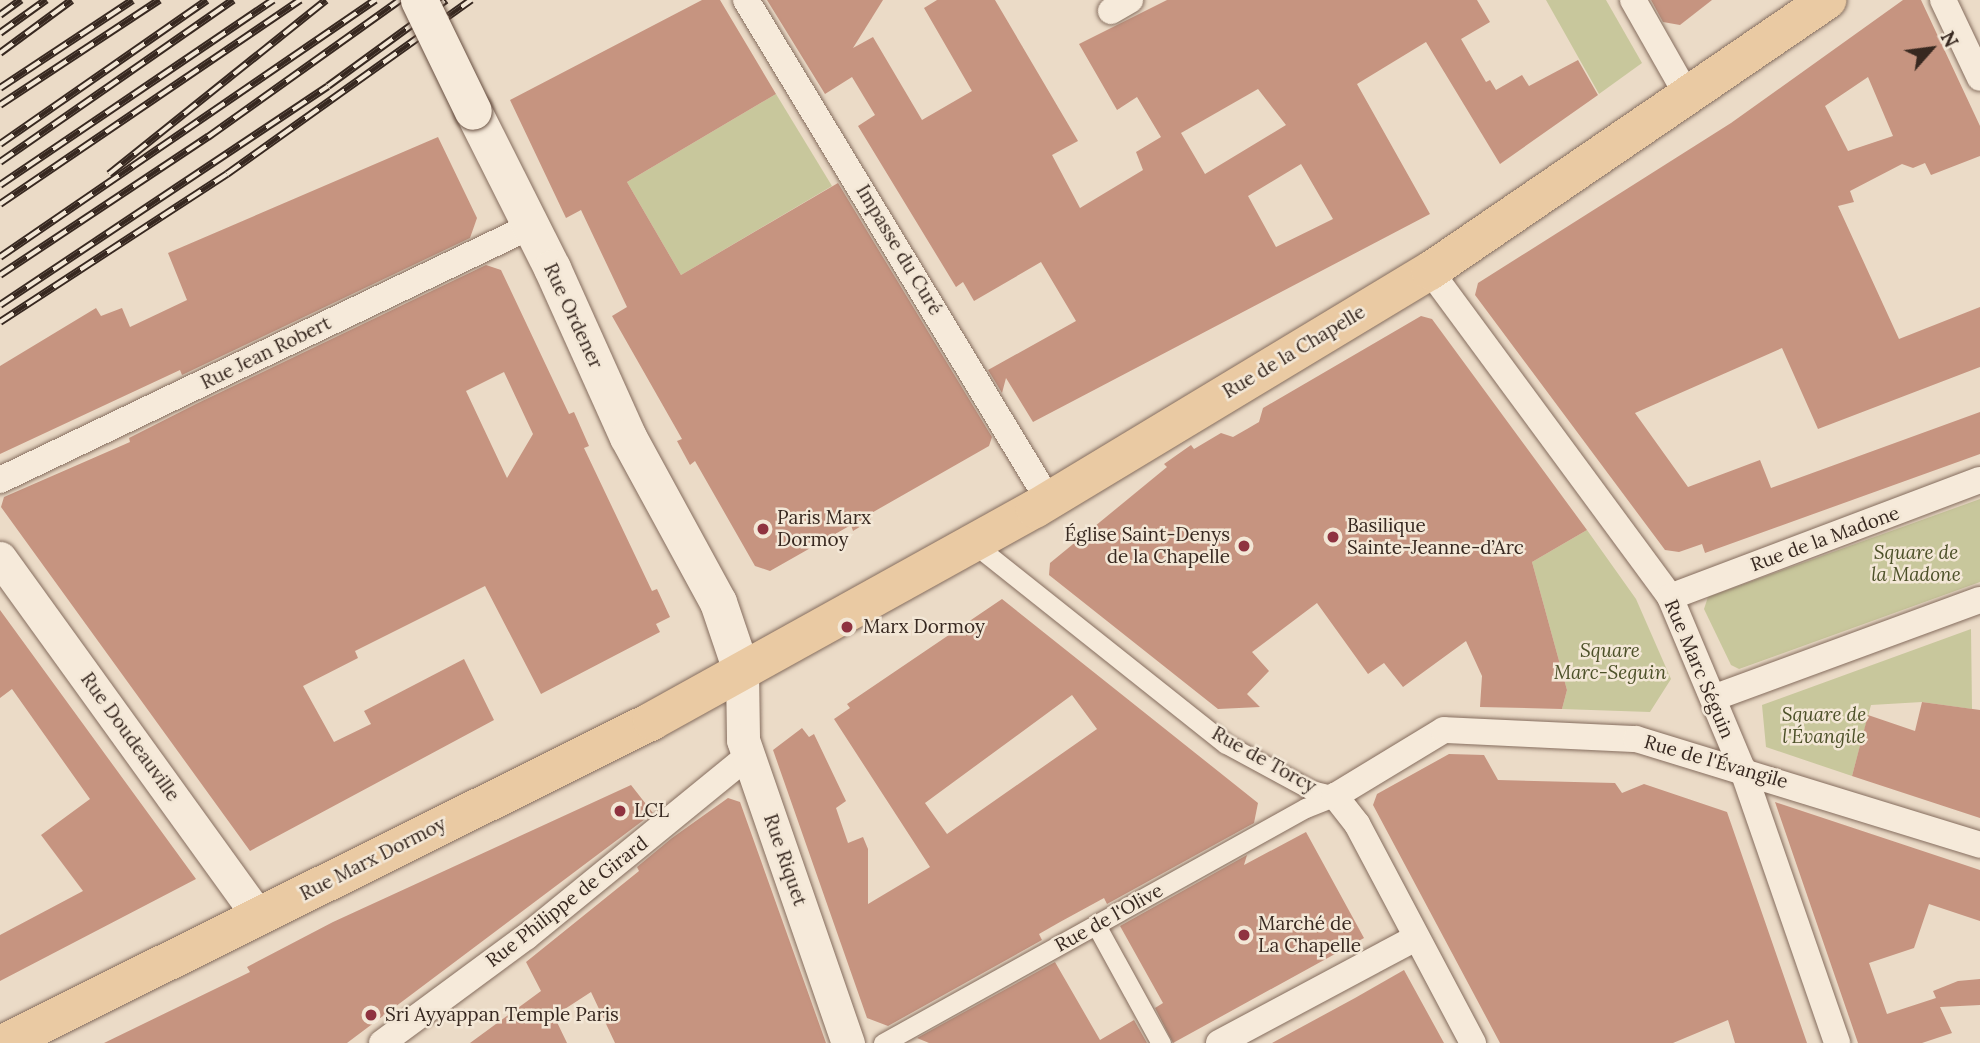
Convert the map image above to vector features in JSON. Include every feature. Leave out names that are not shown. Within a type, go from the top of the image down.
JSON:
[{"type":"main road","name":"Rue Ordener","points":[[419,0],[531,226],[628,437],[730,629],[742,673]]},
{"type":"main road","name":"Rue de la Chapelle","points":[[742,673],[1049,501],[1430,271],[1827,0]]},
{"type":"main road","name":"Rue Marx Dormoy","points":[[4,1043],[742,673]]},
{"type":"street","name":"Impasse du Curé","points":[[746,0],[1049,501]]},
{"type":"street","points":[[1633,0],[1688,97]]},
{"type":"street","points":[[1943,0],[1980,78]]},
{"type":"street","name":"Rue Jean Robert","points":[[0,480],[531,226]]},
{"type":"street","name":"Rue Marc Séguin","points":[[1430,271],[1670,597],[1742,768],[1837,1043]]},
{"type":"street","name":"Rue de la Madone","points":[[1670,597],[1980,480]]},
{"type":"street","name":"Rue de Torcy","points":[[973,543],[1226,744],[1311,790],[1335,796],[1357,824],[1473,1043]]},
{"type":"street","name":"Rue Doudeauville","points":[[0,558],[259,917]]},
{"type":"street","points":[[1713,698],[1980,600]]},
{"type":"street","name":"Rue Riquet","points":[[742,673],[741,728],[748,756],[848,1043]]},
{"type":"street","name":"Rue de l'Évangile","points":[[1335,796],[1444,730],[1636,739],[1742,768],[1980,845]]},
{"type":"street","name":"Rue Philippe de Girard","points":[[382,1043],[526,937],[748,756]]},
{"type":"street","name":"Rue de l'Olive","points":[[883,1043],[1306,808],[1335,796]]},
{"type":"street","points":[[1096,925],[1161,1043]]},
{"type":"street","points":[[1219,1043],[1416,938]]},
{"type":"green space","points":[[1546,0],[1606,0],[1642,63],[1599,94]]},
{"type":"green space","points":[[776,94],[832,186],[681,275],[627,182]]},
{"type":"green space","name":"Square de la Madone","points":[[1980,499],[1980,582],[1739,669],[1731,665],[1704,609],[1708,597]]},
{"type":"green space","name":"Square Marc-Seguin","points":[[1587,530],[1636,599],[1671,679],[1650,712],[1562,709],[1567,690],[1532,562]]},
{"type":"green space","name":"Square de l'Évangile","points":[[1971,629],[1972,709],[1922,702],[1871,705],[1852,776],[1766,747],[1762,705]]},
{"type":"building","points":[[702,0],[720,0],[776,94],[627,182],[681,275],[838,183],[992,437],[989,446],[868,515],[871,520],[853,531],[851,525],[770,571],[755,566],[695,461],[690,465],[677,441],[682,439],[612,316],[627,307],[581,210],[566,218],[510,100]]},
{"type":"building","points":[[767,0],[883,0],[853,48],[873,37],[922,120],[972,91],[924,8],[937,0],[995,0],[1078,141],[1052,155],[1080,208],[1143,170],[1136,152],[1161,137],[1137,97],[1117,110],[1079,44],[1167,0],[1477,0],[1490,22],[1461,39],[1486,82],[1490,80],[1496,90],[1522,75],[1529,86],[1578,60],[1598,95],[1500,164],[1426,42],[1357,84],[1430,214],[1033,422],[1006,378],[1002,393],[988,370],[1076,321],[1041,262],[974,301],[963,282],[956,287],[858,126],[875,115],[852,77],[825,94]],"holes":[[[1258,89],[1286,125],[1205,174],[1181,133]],[[1301,164],[1333,219],[1276,247],[1248,196]]]},
{"type":"building","points":[[1651,0],[1712,0],[1680,25],[1663,22]]},
{"type":"building","points":[[1903,0],[1921,0],[1980,126],[1980,156],[1931,175],[1925,163],[1913,168],[1902,164],[1850,191],[1854,202],[1838,206],[1899,339],[1980,307],[1980,367],[1818,429],[1782,348],[1635,413],[1688,487],[1760,460],[1771,488],[1980,412],[1980,454],[1705,553],[1702,544],[1679,552],[1665,550],[1475,295],[1478,283],[1731,123]],"holes":[[[1868,77],[1893,136],[1848,151],[1825,106]]]},
{"type":"building","points":[[438,137],[477,218],[470,238],[182,375],[180,370],[0,454],[0,366],[96,308],[101,316],[122,308],[130,327],[187,300],[168,253]]},
{"type":"building","points":[[486,265],[501,270],[569,414],[574,412],[589,446],[584,448],[652,591],[657,589],[670,617],[656,624],[660,632],[541,694],[485,586],[355,651],[358,658],[303,686],[334,742],[371,724],[364,711],[464,659],[494,720],[250,851],[1,507],[4,497],[130,442],[129,438]],"holes":[[[504,372],[533,434],[507,478],[466,391]]]},
{"type":"building","points":[[1421,316],[1432,319],[1587,530],[1532,562],[1567,690],[1562,709],[1480,707],[1482,676],[1466,641],[1403,687],[1384,663],[1368,674],[1317,603],[1252,652],[1269,671],[1247,694],[1260,707],[1218,709],[1049,575],[1050,563],[1167,467],[1164,464],[1191,445],[1194,449],[1221,433],[1233,437],[1259,422],[1263,408]]},
{"type":"building","points":[[1002,599],[1258,803],[1254,823],[1107,904],[1104,898],[1060,922],[1039,934],[1042,940],[888,1026],[867,1018],[773,750],[802,728],[809,737],[814,734],[846,801],[836,808],[848,843],[863,837],[868,849],[868,904],[930,867],[834,719],[850,708],[847,704]],"holes":[[[1072,695],[1097,729],[947,834],[925,803]]]},
{"type":"building","points":[[0,610],[196,879],[0,981],[0,935],[83,891],[41,835],[90,799],[12,689],[0,698]]},
{"type":"building","points":[[1922,702],[1980,710],[1980,818],[1852,776],[1868,715],[1915,731]]},
{"type":"building","points":[[1449,754],[1484,755],[1498,780],[1615,783],[1622,793],[1644,784],[1727,812],[1807,1043],[1735,1043],[1728,1020],[1673,1043],[1500,1043],[1373,805],[1377,794]]},
{"type":"building","points":[[631,785],[653,813],[347,1043],[104,1043],[250,972],[247,967],[333,922]]},
{"type":"building","points":[[728,798],[740,802],[826,1043],[615,1043],[591,992],[554,1016],[567,1043],[470,1043],[541,991],[526,962],[639,871],[637,867],[672,838]]},
{"type":"building","points":[[1775,802],[1980,870],[1980,921],[1929,904],[1914,948],[1869,963],[1887,1014],[1936,998],[1933,991],[1958,981],[1980,979],[1980,1005],[1940,1007],[1952,1033],[1922,1043],[1858,1043]]},
{"type":"building","name":"Marché de La Chapelle","points":[[1306,832],[1364,938],[1173,1043],[1155,1008],[1163,1003],[1120,926],[1247,855],[1244,865]]},
{"type":"building","points":[[1055,962],[1100,1040],[1134,1020],[1147,1043],[929,1043],[917,1038]]},
{"type":"building","points":[[1404,970],[1444,1043],[1272,1043],[1355,998]]},
{"type":"railway","points":[[0,15],[21,0]]},
{"type":"railway","points":[[0,33],[46,0]]},
{"type":"railway","points":[[0,53],[72,0]]},
{"type":"railway","points":[[0,88],[133,0]]},
{"type":"railway","points":[[0,105],[159,0]]},
{"type":"railway","points":[[0,144],[207,0]]},
{"type":"railway","points":[[0,162],[233,0]]},
{"type":"railway","points":[[0,185],[273,0]]},
{"type":"railway","points":[[0,204],[300,0]]},
{"type":"railway","points":[[109,174],[326,0]]},
{"type":"railway","points":[[0,257],[376,0]]},
{"type":"railway","points":[[0,275],[208,137],[400,0]]},
{"type":"railway","points":[[0,305],[328,86],[446,0]]},
{"type":"railway","points":[[0,322],[227,174],[471,0]]},
{"type":"place","name":"Paris Marx Dormoy","points":[[763,529]]},
{"type":"place","name":"Basilique Sainte-Jeanne-d’Arc","points":[[1333,537]]},
{"type":"place","name":"Église Saint-Denys de la Chapelle","points":[[1244,546]]},
{"type":"place","name":"Marx Dormoy","points":[[847,627]]},
{"type":"place","name":"LCL","points":[[620,811]]},
{"type":"place","name":"Marché de La Chapelle","points":[[1244,935]]},
{"type":"place","name":"Sri Ayyappan Temple Paris","points":[[371,1015]]}]
